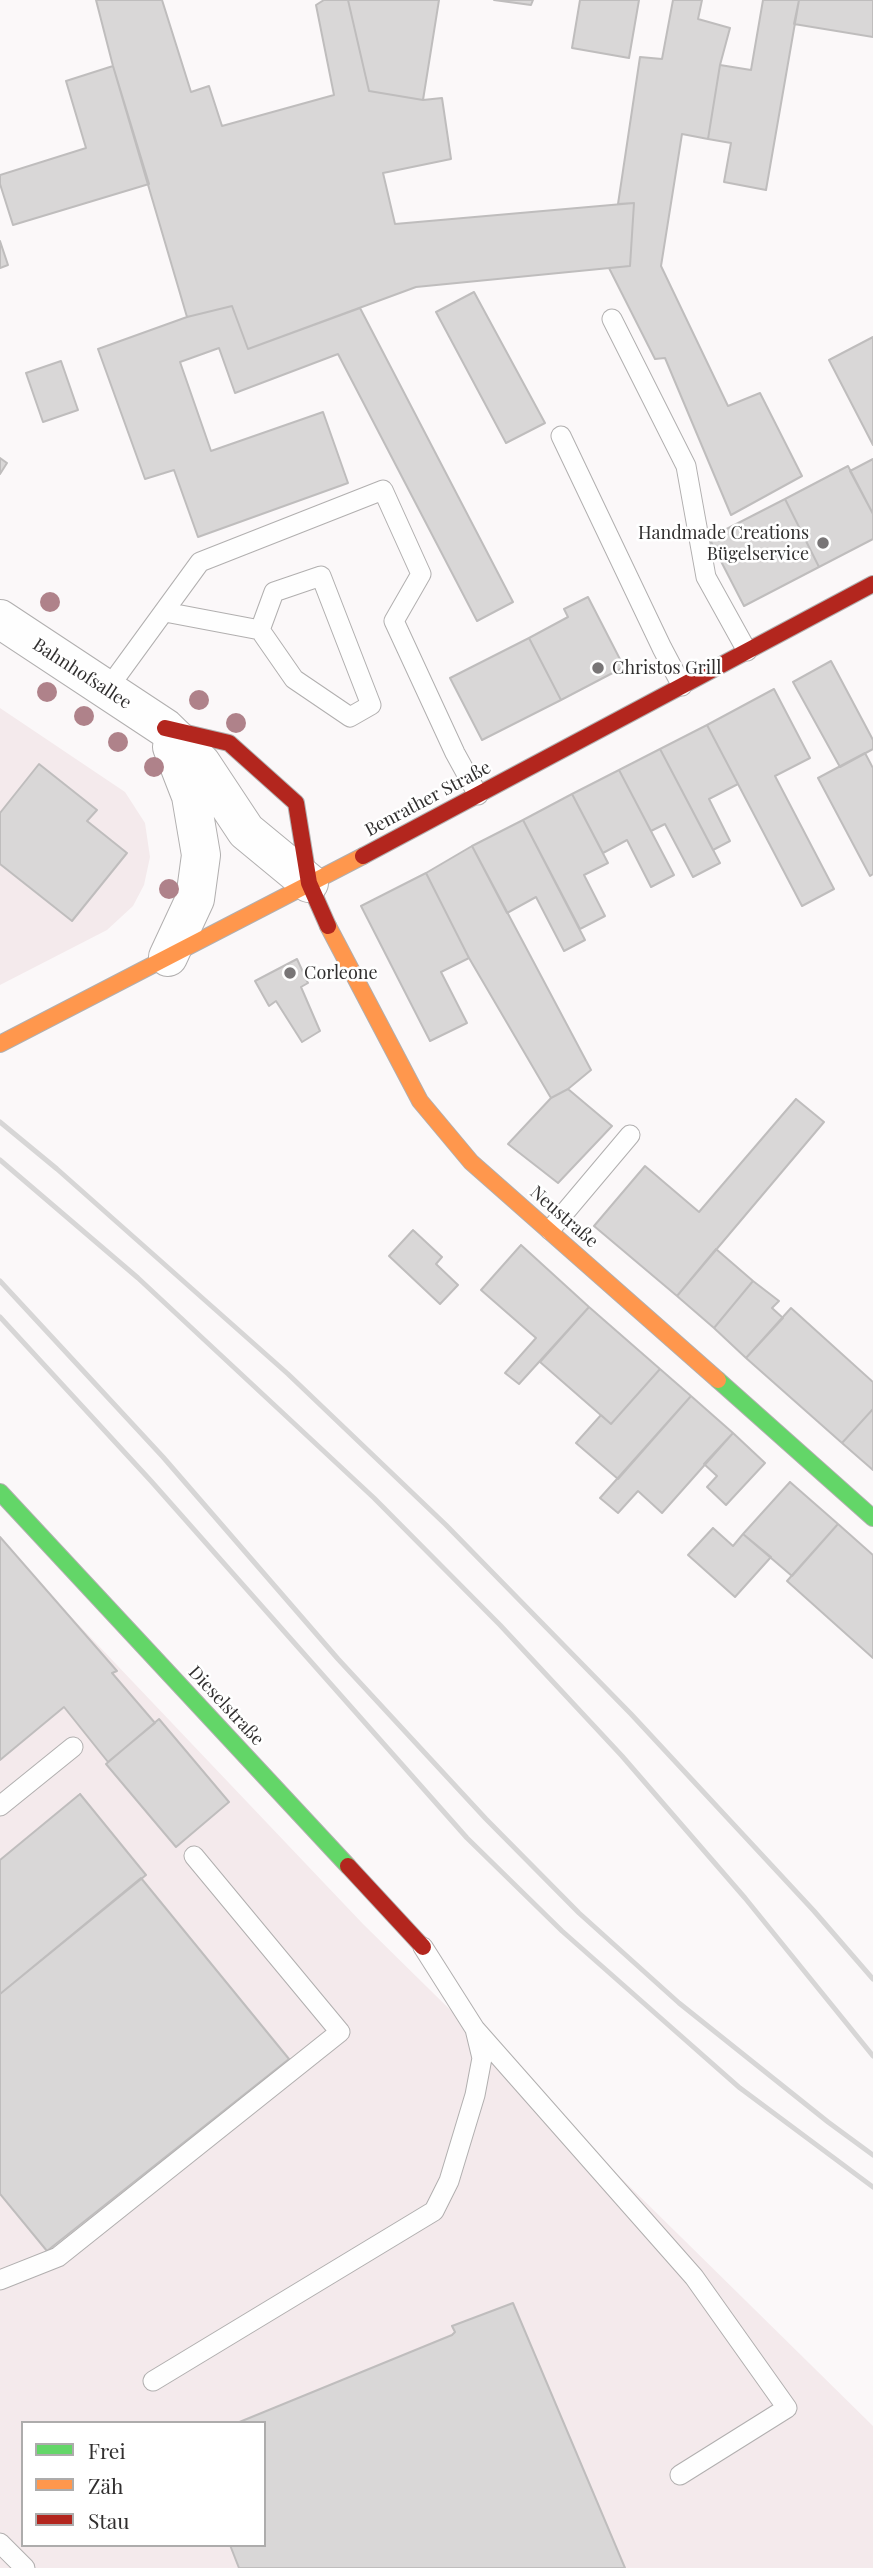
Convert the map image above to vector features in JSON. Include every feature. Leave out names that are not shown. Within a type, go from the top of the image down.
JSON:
[{"type":"street","name":"Benrather Straße","points":[[0,1044],[478,795],[873,584]]},
{"type":"street","name":"Bahnhofsallee","points":[[0,620],[166,728],[201,763],[246,831],[309,883]]},
{"type":"street","name":"Bahnhofsallee","points":[[166,728],[229,743],[296,803],[309,883]]},
{"type":"street","points":[[166,728],[191,796],[201,855],[195,899],[168,957]]},
{"type":"street","name":"Neustraße","points":[[309,883],[353,977],[420,1101],[471,1162],[873,1518]]},
{"type":"street","name":"Dieselstraße","points":[[0,1492],[423,1947]]},
{"type":"lane","points":[[612,319],[686,466],[706,577],[747,651]]},
{"type":"lane","points":[[561,436],[682,686]]},
{"type":"lane","points":[[106,691],[200,562],[383,490],[421,574],[394,621],[455,753],[478,795]]},
{"type":"lane","points":[[164,612],[260,630],[295,679],[350,717],[371,705],[321,576],[274,592],[260,630]]},
{"type":"lane","points":[[550,1230],[630,1135]]},
{"type":"lane","points":[[0,1806],[73,1747]]},
{"type":"lane","points":[[0,2280],[58,2257],[340,2032],[194,1856]]},
{"type":"lane","points":[[423,1947],[475,2029],[694,2277],[788,2408],[680,2474]]},
{"type":"lane","points":[[153,2381],[434,2211],[449,2181],[475,2095],[482,2057],[475,2029]]},
{"type":"lane","points":[[0,2543],[25,2568]]},
{"type":"shaded area","points":[[0,708],[125,792],[145,823],[150,857],[144,885],[133,906],[107,930],[0,985]]},
{"type":"shaded area","points":[[0,1542],[363,1924],[873,2426],[873,2568],[0,2568]]},
{"type":"building","points":[[96,0],[162,0],[191,92],[209,86],[222,126],[334,95],[316,5],[324,0],[348,0],[369,91],[423,100],[442,98],[451,159],[383,173],[395,224],[634,203],[630,266],[416,287],[248,349],[232,306],[187,317]]},
{"type":"building","points":[[348,0],[439,0],[423,100],[369,91]]},
{"type":"building","points":[[494,0],[533,0],[531,5]]},
{"type":"building","points":[[580,0],[639,0],[629,58],[572,48]]},
{"type":"building","points":[[673,0],[702,0],[698,19],[730,28],[720,65],[708,139],[682,134],[661,266],[728,406],[760,393],[802,476],[731,515],[665,358],[655,359],[609,268],[630,266],[634,203],[618,204],[640,57],[662,59]]},
{"type":"building","points":[[763,0],[799,0],[766,190],[724,182],[731,143],[708,139],[720,65],[751,70]]},
{"type":"building","points":[[799,0],[873,0],[873,37],[794,24]]},
{"type":"building","points":[[113,66],[149,184],[13,225],[0,184],[0,175],[86,148],[66,81]]},
{"type":"building","points":[[0,241],[8,265],[0,268]]},
{"type":"building","points":[[474,292],[545,423],[506,443],[436,312]]},
{"type":"building","points":[[232,306],[248,349],[360,308],[513,602],[477,621],[338,354],[235,393],[219,348],[180,362],[211,451],[323,412],[348,483],[198,537],[174,470],[145,479],[98,349],[187,317]]},
{"type":"building","points":[[873,337],[873,445],[829,360]]},
{"type":"building","points":[[61,361],[78,410],[43,422],[26,373]]},
{"type":"building","points":[[0,458],[7,463],[0,474]]},
{"type":"building","points":[[873,459],[873,514],[850,471]]},
{"type":"building","points":[[848,466],[873,514],[873,539],[819,567],[785,499]]},
{"type":"building","points":[[785,499],[819,567],[744,606],[709,538]]},
{"type":"building","points":[[588,597],[624,667],[561,700],[529,638],[568,617],[564,609]]},
{"type":"building","points":[[529,638],[561,700],[482,740],[450,678]]},
{"type":"building","points":[[831,661],[873,740],[873,749],[840,767],[793,682]]},
{"type":"building","points":[[774,689],[810,758],[775,776],[834,889],[802,906],[707,725]]},
{"type":"building","points":[[707,725],[738,784],[709,799],[730,841],[713,850],[660,749]]},
{"type":"building","points":[[660,749],[720,863],[693,877],[665,824],[651,831],[619,770]]},
{"type":"building","points":[[865,753],[873,768],[873,874],[870,876],[818,778]]},
{"type":"building","points":[[39,764],[97,810],[87,821],[127,853],[72,921],[0,864],[0,813]]},
{"type":"building","points":[[619,770],[674,875],[651,887],[627,840],[603,853],[572,794]]},
{"type":"building","points":[[572,794],[608,863],[584,875],[605,916],[580,929],[523,820]]},
{"type":"building","points":[[523,820],[585,940],[564,951],[536,897],[507,913],[472,846]]},
{"type":"building","points":[[472,846],[591,1070],[568,1089],[551,1098],[469,958],[426,873]]},
{"type":"building","points":[[426,873],[469,958],[441,972],[467,1023],[430,1041],[361,906]]},
{"type":"building","points":[[297,959],[308,983],[301,987],[320,1031],[302,1042],[276,1001],[269,1006],[255,981]]},
{"type":"building","points":[[568,1089],[612,1126],[558,1183],[508,1144],[551,1098]]},
{"type":"building","points":[[796,1099],[824,1122],[677,1296],[594,1226],[645,1166],[699,1212]]},
{"type":"building","points":[[413,1230],[442,1257],[436,1264],[458,1285],[440,1304],[389,1256]]},
{"type":"building","points":[[521,1245],[589,1307],[519,1384],[505,1373],[536,1338],[481,1290]]},
{"type":"building","points":[[716,1249],[753,1281],[714,1328],[677,1296]]},
{"type":"building","points":[[753,1281],[779,1301],[772,1308],[783,1318],[746,1358],[714,1328]]},
{"type":"building","points":[[589,1307],[660,1369],[611,1424],[540,1362]]},
{"type":"building","points":[[791,1308],[873,1382],[873,1409],[842,1443],[746,1358]]},
{"type":"building","points":[[660,1369],[691,1396],[618,1479],[576,1443],[601,1415],[611,1424]]},
{"type":"building","points":[[691,1396],[733,1433],[662,1513],[638,1491],[618,1513],[600,1498]]},
{"type":"building","points":[[873,1409],[873,1470],[842,1443]]},
{"type":"building","points":[[733,1433],[765,1463],[726,1505],[707,1487],[717,1476],[704,1464]]},
{"type":"building","points":[[790,1482],[838,1524],[792,1576],[743,1534]]},
{"type":"building","points":[[838,1524],[873,1555],[873,1658],[787,1581]]},
{"type":"building","points":[[713,1528],[733,1546],[743,1534],[771,1557],[735,1597],[688,1555]]},
{"type":"building","points":[[0,1537],[117,1671],[112,1673],[155,1723],[108,1762],[64,1707],[0,1760]]},
{"type":"building","points":[[159,1719],[229,1802],[176,1847],[106,1764]]},
{"type":"building","points":[[80,1794],[146,1875],[0,1994],[0,1860]]},
{"type":"building","points":[[141,1878],[289,2059],[47,2251],[0,2194],[0,1994]]},
{"type":"building","points":[[513,2303],[625,2568],[239,2568],[231,2547],[266,2547],[266,2421],[242,2421],[452,2335],[455,2332],[452,2326]]},
{"type":"railway","points":[[0,1122],[57,1169],[288,1374],[446,1525],[631,1714],[814,1911],[873,1979]]},
{"type":"railway","points":[[0,1160],[138,1278],[374,1498],[500,1625],[622,1756],[745,1898],[873,2056]]},
{"type":"railway","points":[[0,1281],[163,1457],[338,1659],[486,1819],[579,1913],[679,2003],[873,2155]]},
{"type":"railway","points":[[0,1317],[151,1481],[467,1838],[562,1931],[740,2088],[873,2187]]},
{"type":"traffic: fast","points":[[718,1380],[873,1518]]},
{"type":"traffic: fast","points":[[0,1492],[348,1866]]},
{"type":"traffic: slow","points":[[0,1044],[363,856]]},
{"type":"traffic: slow","points":[[328,926],[420,1101],[471,1162],[718,1380]]},
{"type":"traffic: jam","points":[[363,856],[873,584]]},
{"type":"traffic: jam","points":[[165,728],[229,743],[296,803],[309,883],[328,926]]},
{"type":"traffic: jam","points":[[348,1866],[423,1947]]},
{"type":"place","name":"Handmade Creations Bügelservice","points":[[823,543]]},
{"type":"place","name":"Christos Grill","points":[[598,668]]},
{"type":"place","name":"Corleone","points":[[290,973]]}]
